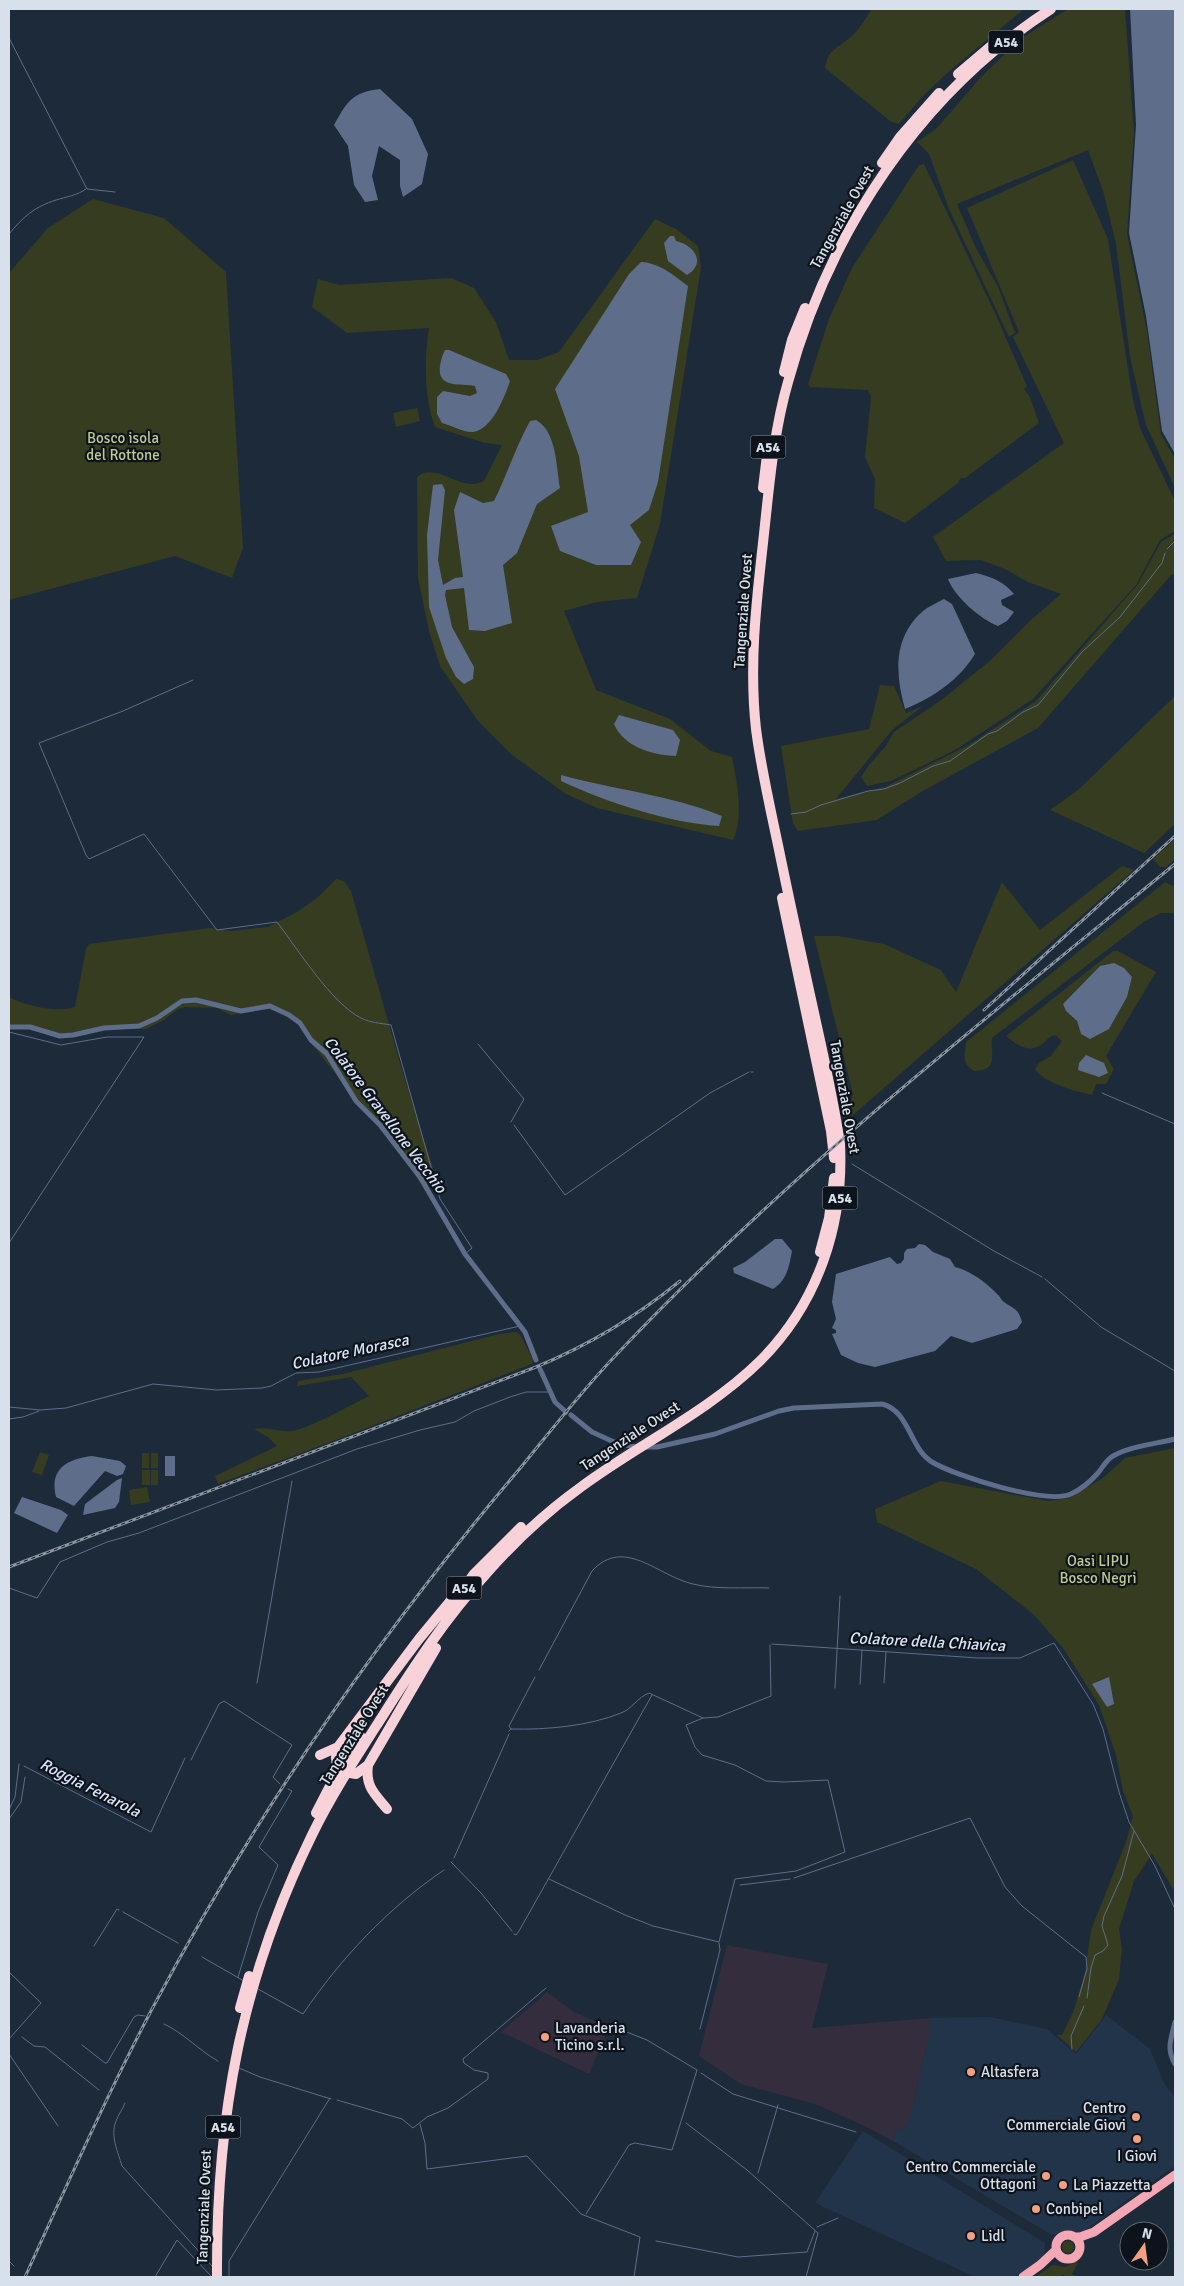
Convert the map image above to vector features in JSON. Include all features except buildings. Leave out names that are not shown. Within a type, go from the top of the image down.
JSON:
[{"type":"highway","name":"Tangenziale Ovest","points":[[213,2272],[212,2171],[219,2110],[233,2036],[276,1900],[334,1786],[433,1630],[521,1527],[547,1504],[724,1390],[759,1362],[775,1344],[809,1294],[832,1238],[839,1201],[840,1144],[749,726],[746,652],[748,615],[764,473],[781,383],[792,340],[815,284],[853,210],[900,137],[959,78],[980,54],[1039,9]]},
{"type":"highway","name":"Tangenziale Ovest","points":[[959,78],[1051,9]]},
{"type":"highway","points":[[479,1575],[368,1765],[356,1774],[341,1770],[336,1758],[338,1747],[419,1638],[479,1575]]},
{"type":"highway","points":[[320,1755],[338,1747]]},
{"type":"highway","points":[[368,1765],[368,1781],[371,1790],[387,1809]]},
{"type":"main road","points":[[1058,2253],[1072,2259],[1094,2232],[1175,2175]]},
{"type":"main road","points":[[1058,2253],[1056,2244],[1059,2238],[1066,2235],[1080,2237],[1094,2232]]},
{"type":"main road","points":[[1074,2236],[1080,2247]]},
{"type":"main road","points":[[1023,2277],[1058,2253]]},
{"type":"main road","points":[[1031,2277],[1058,2253]]},
{"type":"shaded area","points":[[1130,9],[1175,9],[1175,454],[1162,431],[1146,316],[1129,233],[1136,125]]},
{"type":"shaded area","points":[[380,89],[412,119],[428,154],[422,184],[403,197],[400,186],[400,160],[379,146],[372,176],[378,200],[365,202],[354,185],[348,146],[334,125],[351,100],[363,93]]},
{"type":"shaded area","points":[[670,236],[674,236],[676,241],[688,246],[696,255],[696,265],[687,275],[668,261],[664,243]]},
{"type":"shaded area","points":[[641,262],[660,267],[688,286],[658,482],[649,510],[630,525],[641,542],[631,565],[596,565],[560,551],[551,526],[588,512],[579,456],[555,389],[629,274]]},
{"type":"shaded area","points":[[445,350],[506,374],[510,381],[497,411],[492,419],[480,430],[470,432],[442,423],[437,414],[437,397],[443,391],[470,396],[477,393],[475,386],[451,384],[442,378],[440,366]]},
{"type":"shaded area","points":[[536,420],[543,425],[552,441],[560,488],[537,504],[517,553],[503,565],[512,623],[485,631],[469,630],[464,588],[446,590],[445,595],[452,627],[474,667],[473,679],[464,684],[456,677],[446,658],[429,607],[427,535],[433,485],[442,484],[445,490],[438,560],[443,585],[455,578],[463,577],[454,510],[460,492],[483,503],[494,501],[530,421]]},
{"type":"shaded area","points":[[976,573],[997,580],[1014,594],[1001,600],[1002,605],[1014,612],[1007,621],[998,626],[969,607],[956,593],[948,579]]},
{"type":"shaded area","points":[[944,599],[952,604],[975,654],[961,672],[945,687],[905,709],[898,669],[901,644],[913,621],[925,609]]},
{"type":"shaded area","points":[[619,715],[673,730],[680,740],[676,756],[648,752],[625,739],[614,724]]},
{"type":"shaded area","points":[[561,775],[683,803],[722,816],[719,826],[659,816],[618,804],[579,789],[561,781]]},
{"type":"shaded area","points":[[1114,963],[1124,968],[1132,977],[1127,997],[1109,1029],[1090,1039],[1081,1034],[1077,1021],[1066,1011],[1063,1004],[1100,966]]},
{"type":"shaded area","points":[[1086,1055],[1104,1063],[1108,1073],[1099,1077],[1078,1070],[1079,1063]]},
{"type":"shaded area","points":[[775,1239],[782,1239],[792,1251],[787,1273],[778,1285],[773,1289],[734,1273],[733,1268],[745,1262]]},
{"type":"shaded area","points":[[919,1244],[925,1245],[933,1252],[950,1259],[955,1267],[967,1271],[984,1282],[1003,1301],[1017,1311],[1022,1322],[1017,1329],[972,1343],[951,1336],[935,1351],[875,1367],[858,1363],[841,1355],[832,1334],[836,1333],[836,1330],[832,1328],[836,1319],[832,1302],[836,1274],[890,1257],[897,1264],[901,1263],[907,1249],[915,1248]]},
{"type":"shaded area","points":[[92,1456],[120,1461],[126,1466],[123,1474],[117,1476],[105,1471],[74,1506],[56,1497],[55,1479],[62,1467],[83,1457]]},
{"type":"shaded area","points":[[165,1456],[175,1456],[175,1476],[165,1476]]},
{"type":"shaded area","points":[[122,1478],[119,1502],[115,1508],[83,1515],[85,1504]]},
{"type":"shaded area","points":[[22,1497],[61,1510],[68,1515],[57,1533],[14,1513]]},
{"type":"shaded area","points":[[1109,1677],[1114,1704],[1107,1707],[1092,1684]]},
{"type":"shaded area","points":[[727,1945],[828,1964],[812,2028],[929,2018],[930,2030],[909,2123],[895,2132],[893,2141],[867,2127],[815,2104],[741,2084],[699,2056]]},
{"type":"shaded area","points":[[547,1992],[574,2012],[609,2027],[589,2074],[501,2032]]},
{"type":"shaded area","points":[[1106,2015],[1150,2049],[1164,2083],[1175,2098],[1175,2166],[1078,2235],[1068,2232],[1052,2235],[893,2141],[895,2132],[909,2123],[930,2030],[929,2018],[990,2017],[1047,2029],[1076,2054]]},
{"type":"shaded area","points":[[863,2131],[1045,2243],[1044,2257],[1014,2277],[975,2277],[815,2203]]},
{"type":"green space","points":[[872,9],[1024,9],[946,74],[922,97],[899,124],[890,121],[825,68],[826,61],[831,52],[856,32]]},
{"type":"green space","points":[[1068,9],[1125,9],[1134,132],[1127,234],[1147,331],[1161,434],[1175,459],[1175,488],[1146,425],[1130,357],[1116,244],[1104,194],[1088,150],[957,204],[975,246],[998,287],[1015,333],[1009,337],[949,209],[929,154],[917,142],[936,129],[982,76],[1022,38]]},
{"type":"green space","points":[[1073,160],[1108,239],[1132,395],[1140,428],[1175,501],[1175,531],[1160,540],[1136,585],[1033,699],[955,750],[891,781],[867,786],[861,777],[885,747],[894,732],[940,701],[991,660],[1032,619],[1061,594],[1028,582],[1005,569],[981,560],[946,561],[933,537],[1064,443],[1013,337],[1019,332],[967,208]]},
{"type":"green space","points":[[924,164],[995,313],[1027,386],[1024,389],[1030,397],[1039,423],[965,478],[961,478],[958,483],[905,523],[874,508],[875,479],[865,457],[871,397],[868,390],[810,387],[808,384],[829,319],[852,268],[919,165]]},
{"type":"green space","name":"Bosco isola del Rottone","points":[[93,199],[164,218],[226,272],[243,548],[232,578],[175,556],[9,600],[9,273],[48,228]]},
{"type":"green space","points":[[655,219],[676,229],[698,246],[701,267],[660,524],[637,598],[597,602],[564,611],[596,690],[670,719],[711,751],[732,757],[739,810],[733,840],[597,808],[566,794],[512,755],[478,721],[440,666],[429,631],[418,578],[417,477],[423,473],[430,472],[465,483],[474,484],[484,481],[502,445],[485,443],[435,427],[431,415],[426,378],[426,352],[429,328],[347,333],[312,307],[318,279],[339,285],[451,278],[474,288],[496,322],[509,360],[537,360],[559,352]]},
{"type":"green space","points":[[417,408],[420,421],[396,427],[393,413]]},
{"type":"green space","points":[[1175,534],[1175,575],[1172,574],[1038,728],[921,792],[877,820],[798,831],[793,823],[781,746],[869,729],[880,685],[894,686],[906,713],[923,706],[892,730],[836,799],[885,787],[967,746],[1036,701],[1138,584],[1161,542]]},
{"type":"green space","points":[[1175,696],[1175,824],[1144,853],[1050,810],[1078,790]]},
{"type":"green space","points":[[1175,839],[1175,859],[1166,867],[1160,867],[1153,859]]},
{"type":"green space","points":[[1122,866],[1134,870],[845,1122],[853,1094],[814,936],[838,936],[884,944],[941,970],[956,992],[1002,882],[1040,930]]},
{"type":"green space","points":[[336,879],[344,881],[351,891],[402,1070],[436,1178],[431,1186],[420,1183],[389,1134],[338,1077],[308,1039],[300,1021],[286,1014],[267,1009],[231,1015],[217,1008],[185,1007],[178,1009],[164,1020],[146,1029],[105,1029],[68,1038],[32,1029],[9,1026],[9,997],[41,1008],[67,1009],[75,1007],[86,949],[89,944],[210,928],[231,931],[268,927],[297,912],[318,897]]},
{"type":"green space","points":[[1165,882],[1175,887],[1175,913],[1161,913],[1145,921],[992,1038],[992,1060],[988,1068],[974,1071],[967,1065],[965,1062],[966,1042]]},
{"type":"green space","points":[[1113,951],[1118,951],[1156,972],[1106,1056],[1114,1069],[1106,1084],[1096,1084],[1092,1095],[1052,1082],[1039,1074],[1035,1069],[1039,1063],[1051,1056],[1062,1041],[1055,1035],[1034,1048],[1025,1048],[1006,1036]],"holes":[[[1100,966],[1132,977],[1127,997],[1109,1029],[1081,1034],[1077,1021],[1066,1011],[1063,1004]]]},
{"type":"green space","points":[[517,1332],[533,1360],[532,1364],[218,1484],[215,1476],[277,1446],[268,1437],[254,1429],[297,1430],[369,1396],[351,1377],[297,1386],[298,1381],[343,1374],[499,1334]]},
{"type":"green space","name":"Oasi LIPU Bosco Negri","points":[[1175,1448],[1175,1892],[1152,1854],[1134,1881],[1119,1929],[1122,1949],[1119,1979],[1102,2019],[1076,2052],[1057,2035],[1062,2035],[1074,2010],[1085,1972],[1091,1930],[1126,1842],[1133,1816],[1123,1791],[1116,1755],[1099,1705],[1063,1648],[1033,1614],[976,1569],[877,1522],[875,1509],[941,1481],[1048,1501],[1070,1498],[1103,1478],[1125,1458]]},
{"type":"green space","points":[[40,1452],[49,1455],[42,1475],[32,1472]]},
{"type":"green space","points":[[142,1453],[149,1453],[149,1468],[142,1468]]},
{"type":"green space","points":[[151,1453],[158,1453],[158,1468],[151,1468]]},
{"type":"green space","points":[[142,1470],[150,1470],[150,1485],[142,1485]]},
{"type":"green space","points":[[151,1470],[158,1470],[158,1485],[151,1485]]},
{"type":"green space","points":[[147,1487],[150,1502],[131,1505],[129,1490]]},
{"type":"green space","points":[[1066,2241],[1070,2241],[1074,2247],[1070,2253],[1066,2253],[1062,2249],[1062,2245]]},
{"type":"green space","points":[[1075,2262],[1078,2263],[1072,2274],[1077,2277],[1064,2277],[1063,2274],[1060,2277],[1035,2277],[1053,2265],[1066,2267]]},
{"type":"waterway","points":[[9,38],[87,189],[115,192]]},
{"type":"waterway","name":"Colatore Gravellone Vecchio","points":[[9,234],[19,222],[35,209],[86,189]]},
{"type":"waterway","points":[[1167,549],[1175,541]]},
{"type":"waterway","points":[[791,814],[806,812],[821,805],[868,791],[884,789],[933,766],[950,761],[988,734],[997,731],[1023,712],[1038,705],[1082,652],[1120,617],[1162,563],[1165,553]]},
{"type":"waterway","points":[[193,680],[123,711],[39,743],[86,855],[89,859],[144,834],[217,930],[277,922],[338,1001],[361,1018],[391,1025],[440,1199],[472,1248],[465,1254]]},
{"type":"waterway","name":"Colatore Gravellone Vecchio","points":[[9,1027],[30,1027],[60,1036],[104,1028],[139,1026],[157,1018],[182,1001],[196,1000],[241,1011],[270,1006],[289,1015],[300,1023],[311,1040],[327,1054],[356,1101],[380,1125],[420,1177],[465,1254],[525,1332],[536,1360]]},
{"type":"waterway","points":[[9,1032],[61,1045],[107,1037],[144,1037],[9,1243]]},
{"type":"waterway","points":[[478,1044],[524,1099],[511,1122]]},
{"type":"waterway","points":[[514,1125],[565,1195],[710,1093],[749,1072]]},
{"type":"waterway","points":[[1102,1093],[1175,1124]]},
{"type":"waterway","points":[[852,1164],[994,1251],[1042,1277]]},
{"type":"waterway","points":[[1045,1279],[1101,1327],[1175,1371]]},
{"type":"waterway","name":"Colatore Morasca","points":[[9,1407],[40,1410],[66,1408],[153,1384],[217,1390],[262,1388],[271,1386],[296,1373],[319,1372],[520,1326]]},
{"type":"waterway","points":[[540,1369],[555,1402],[566,1412]]},
{"type":"waterway","points":[[9,1588],[37,1598],[60,1562],[107,1542],[139,1533],[357,1449],[420,1430],[455,1422],[474,1411],[510,1397],[526,1392],[550,1392]]},
{"type":"waterway","points":[[571,1415],[592,1432],[614,1442],[635,1447],[657,1447],[715,1434],[779,1411],[794,1408],[882,1404],[898,1414],[918,1448],[932,1462],[980,1481],[1042,1496],[1071,1494],[1089,1482],[1113,1456],[1135,1448],[1175,1439]]},
{"type":"waterway","points":[[9,1419],[23,1417],[39,1411]]},
{"type":"waterway","points":[[257,1683],[292,1481]]},
{"type":"waterway","points":[[539,1670],[592,1571],[604,1561],[616,1557],[641,1561],[680,1580],[702,1586],[769,1588]]},
{"type":"waterway","points":[[835,1688],[840,1596]]},
{"type":"waterway","name":"Colatore della Chiavica","points":[[772,1644],[978,1658],[1020,1658],[1054,1643],[1093,1704],[1103,1729],[1119,1792],[1129,1822],[1155,1866],[1175,1909]]},
{"type":"waterway","name":"Colatore della Chiavica","points":[[509,1731],[511,1729],[538,1729],[595,1721],[625,1711],[649,1693],[703,1718],[718,1717],[771,1696],[770,1645]]},
{"type":"waterway","points":[[860,1684],[862,1650]]},
{"type":"waterway","points":[[884,1683],[886,1652]]},
{"type":"waterway","points":[[511,1729],[509,1726],[535,1677]]},
{"type":"waterway","points":[[514,1934],[516,1935],[519,1931],[652,1695]]},
{"type":"waterway","name":"Roggia Fenarola","points":[[191,1760],[219,1704],[224,1701],[292,1745],[273,1777],[280,1784]]},
{"type":"waterway","points":[[549,1879],[625,1915],[653,1926],[719,1942],[735,1879],[796,1871],[845,1852],[828,1780],[766,1781],[735,1765],[702,1755],[695,1747],[686,1725],[703,1718]]},
{"type":"waterway","name":"Colatore della Chiavica","points":[[454,1858],[509,1734]]},
{"type":"waterway","name":"Roggia Fenarola","points":[[24,1766],[151,1832],[185,1758]]},
{"type":"waterway","points":[[9,1810],[15,1797],[19,1764]]},
{"type":"waterway","name":"Roggia Fenarola","points":[[9,1819],[21,1802],[25,1777]]},
{"type":"waterway","name":"Roggia Fenarola","points":[[238,1977],[258,1912],[278,1865],[259,1847],[292,1791],[288,1789]]},
{"type":"waterway","points":[[794,1878],[970,1818],[1005,1887],[1022,1906],[1086,1957],[1087,1969],[1079,1997]]},
{"type":"waterway","points":[[1087,1998],[1091,1968],[1095,1955],[1103,1951],[1108,1945],[1102,1926],[1104,1916],[1122,1876],[1134,1831]]},
{"type":"waterway","points":[[451,1862],[481,1893],[512,1931]]},
{"type":"waterway","name":"Colatore della Chiavica","points":[[258,1989],[303,2014],[333,1973],[367,1935],[385,1917],[444,1870]]},
{"type":"waterway","points":[[740,1885],[790,1879]]},
{"type":"waterway","name":"Colatore della Chiavica","points":[[94,1946],[117,1909],[119,1910]]},
{"type":"waterway","name":"Colatore della Chiavica","points":[[123,1912],[178,1943]]},
{"type":"waterway","points":[[700,2029],[720,1950],[719,1943]]},
{"type":"waterway","name":"Colatore della Chiavica","points":[[202,1957],[244,1981]]},
{"type":"waterway","points":[[9,1972],[41,2003],[9,2039]]},
{"type":"waterway","points":[[337,2100],[402,2119],[413,2128],[427,2117],[448,2108],[488,2079],[488,2073],[474,2070],[464,2063],[463,2059],[546,1988]]},
{"type":"waterway","points":[[1072,2049],[1071,2036],[1084,2006]]},
{"type":"waterway","points":[[82,2045],[107,2063],[134,2017],[138,2015],[145,2016]]},
{"type":"waterway","name":"Colatore Gravellone Vecchio","points":[[1175,2022],[1170,2048],[1175,2064]]},
{"type":"waterway","points":[[164,2024],[218,2061]]},
{"type":"waterway","points":[[586,2214],[629,2145],[635,2143],[672,2150],[697,2070],[647,2040],[614,2027]]},
{"type":"waterway","points":[[22,2037],[34,2046],[45,2047],[99,2090]]},
{"type":"waterway","points":[[9,2054],[58,2126]]},
{"type":"waterway","points":[[239,2068],[260,2077],[331,2099]]},
{"type":"waterway","points":[[701,2073],[733,2094],[856,2132]]},
{"type":"waterway","points":[[229,2277],[229,2261],[330,2098]]},
{"type":"waterway","points":[[125,2103],[114,2127],[115,2144],[122,2166],[212,2266]]},
{"type":"waterway","points":[[758,2173],[778,2105]]},
{"type":"waterway","points":[[686,2123],[747,2170],[818,2233],[806,2277]]},
{"type":"waterway","points":[[420,2124],[425,2143],[427,2169],[527,2156],[581,2214],[640,2237],[634,2277]]},
{"type":"waterway","points":[[817,2227],[838,2218]]},
{"type":"waterway","points":[[656,2241],[738,2257],[807,2252],[815,2231]]},
{"type":"waterway","points":[[155,2277],[177,2240],[212,2277]]},
{"type":"waterway","points":[[9,2261],[14,2266]]},
{"type":"railway","points":[[984,1010],[1175,836]]},
{"type":"railway","points":[[25,2277],[135,2042],[233,1866],[322,1727],[419,1594],[470,1529],[605,1366],[750,1223],[819,1160],[960,1040],[1175,864]]},
{"type":"railway","points":[[9,1567],[536,1367],[593,1340],[646,1307],[680,1281]]},
{"type":"place","name":"Lavanderia Ticino s.r.l.","points":[[545,2037]]},
{"type":"place","name":"Altasfera","points":[[971,2072]]},
{"type":"place","name":"Centro Commerciale Giovi","points":[[1136,2117]]},
{"type":"place","name":"I Giovi","points":[[1137,2139]]},
{"type":"place","name":"Centro Commerciale Ottagoni","points":[[1046,2176]]},
{"type":"place","name":"La Piazzetta","points":[[1063,2185]]},
{"type":"place","name":"Conbipel","points":[[1036,2209]]},
{"type":"place","name":"Lidl","points":[[971,2236]]}]
